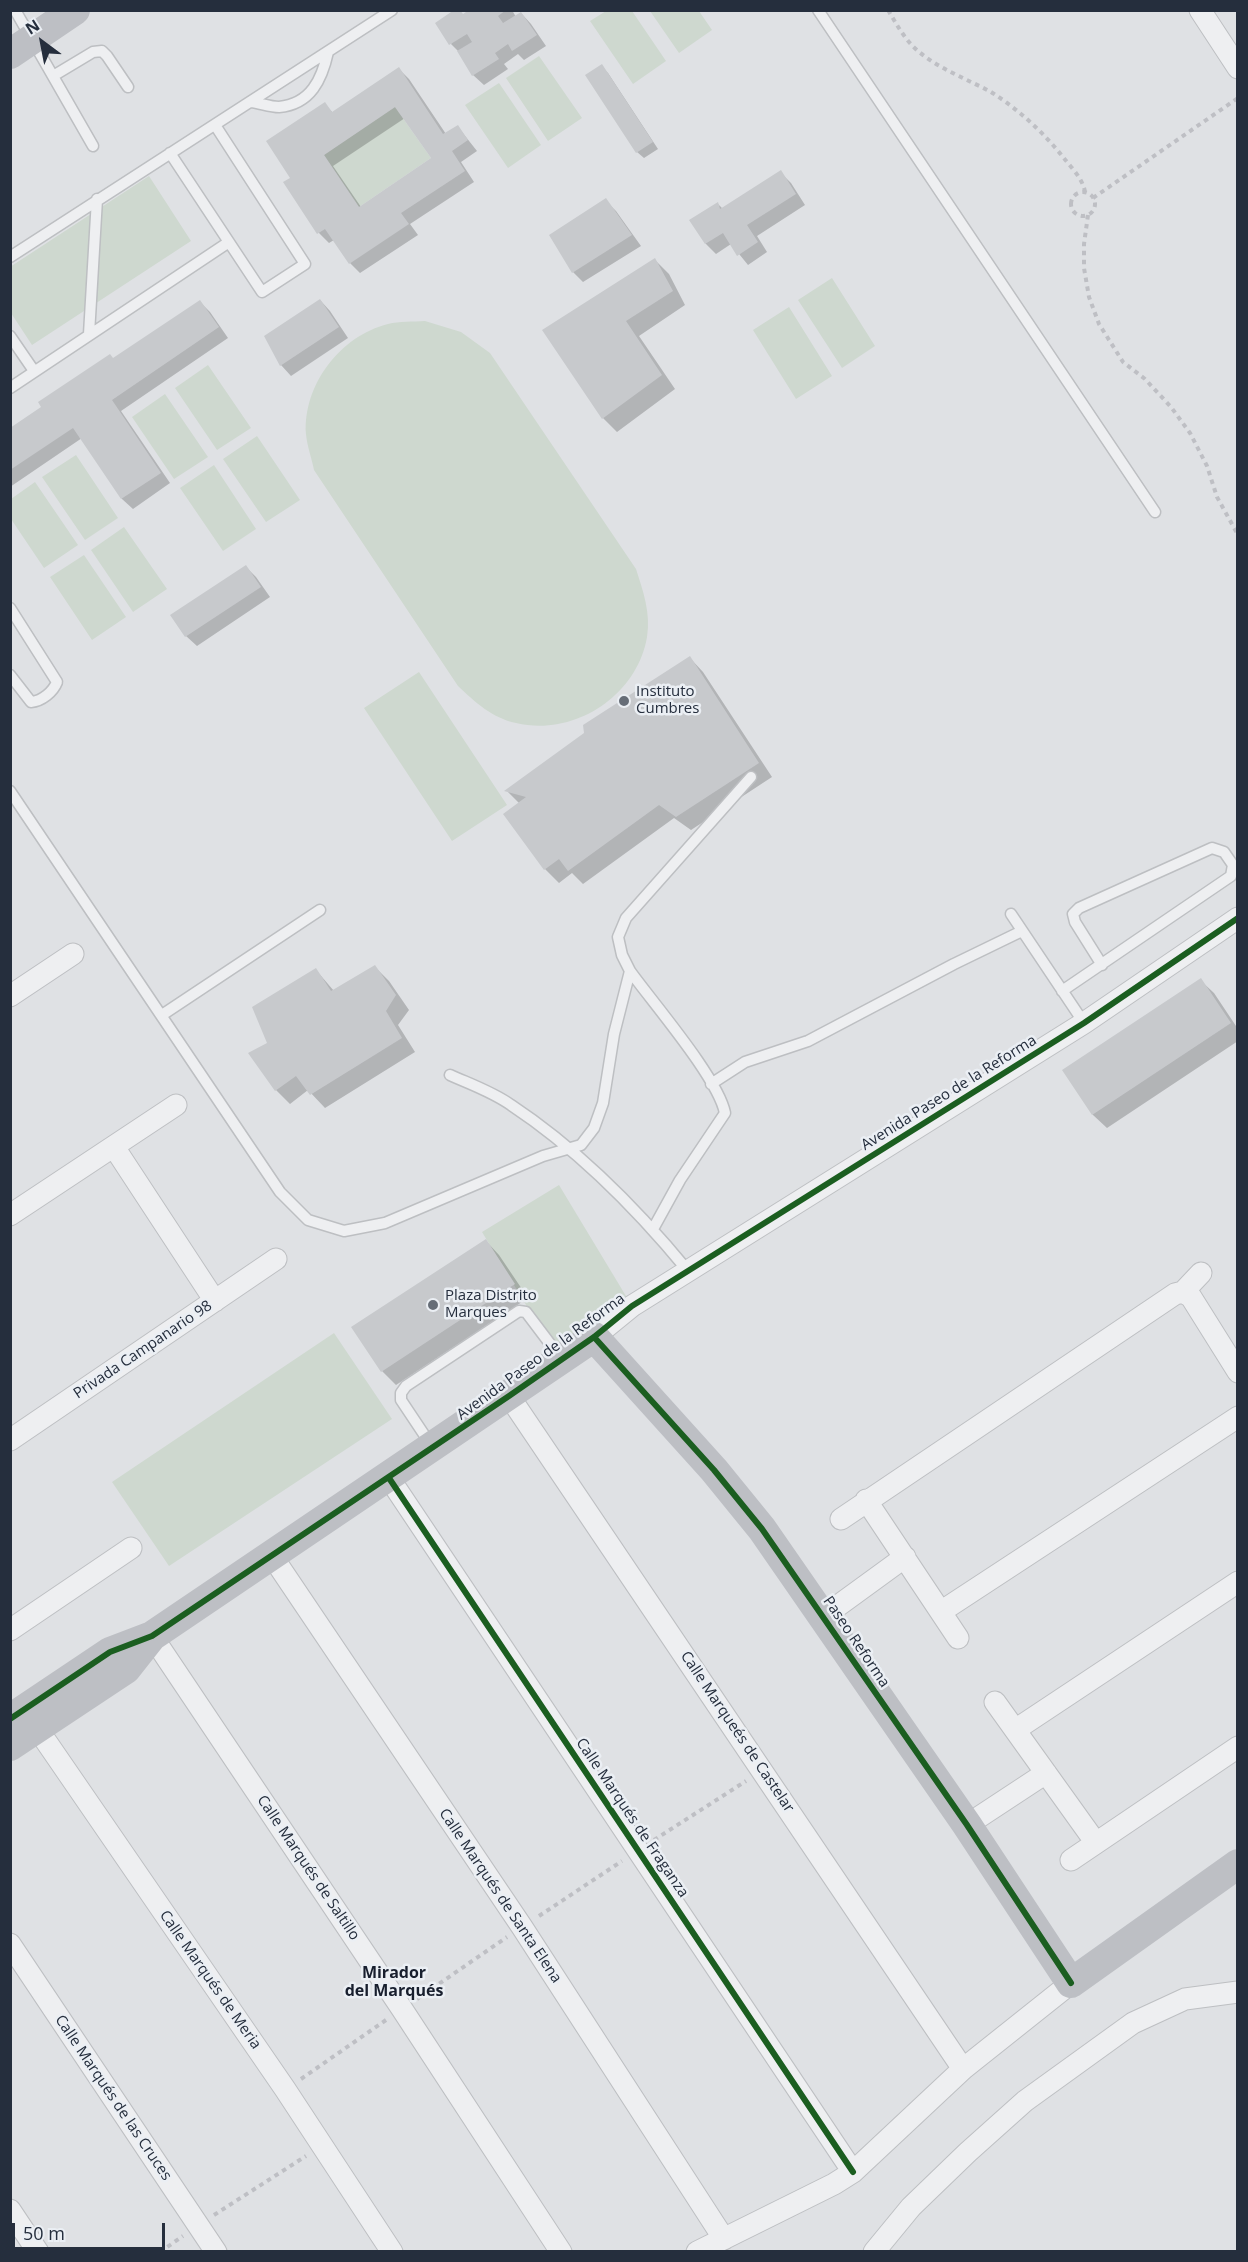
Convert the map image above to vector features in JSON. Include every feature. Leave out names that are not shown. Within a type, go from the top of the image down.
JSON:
[{"type":"street","points":[[21,47],[75,10]]},
{"type":"street","points":[[1200,10],[1238,68]]},
{"type":"street","name":"Avenida Paseo de la Reforma","points":[[10,1746],[24,1719],[126,1670],[152,1636],[510,1396],[594,1337],[632,1306],[1084,1023],[1238,918]]},
{"type":"street","points":[[10,996],[73,954]]},
{"type":"street","points":[[10,1215],[176,1105]]},
{"type":"street","points":[[114,1147],[215,1301]]},
{"type":"street","name":"Privada Campanario 98","points":[[10,1440],[276,1259]]},
{"type":"street","points":[[841,1518],[1175,1294],[1183,1292],[1201,1273]]},
{"type":"street","points":[[1183,1292],[1191,1298],[1238,1372]]},
{"type":"street","name":"Paseo Reforma","points":[[594,1337],[714,1470],[762,1529],[824,1616],[1071,1983]]},
{"type":"street","name":"Calle Marqueés de Castelar","points":[[510,1396],[963,2069]]},
{"type":"street","points":[[942,1611],[1238,1417]]},
{"type":"street","name":"Calle Marqués de Fraganza","points":[[389,1478],[853,2172]]},
{"type":"street","points":[[866,1500],[958,1638]]},
{"type":"street","points":[[10,1630],[131,1548]]},
{"type":"street","name":"Calle Marqués de Santa Elena","points":[[272,1556],[522,1927],[724,2238]]},
{"type":"street","points":[[824,1616],[904,1557]]},
{"type":"street","points":[[1015,1730],[1238,1582]]},
{"type":"street","name":"Calle Marqués de Saltillo","points":[[152,1636],[396,1999],[561,2252]]},
{"type":"street","points":[[995,1702],[1096,1843]]},
{"type":"street","name":"Calle Marqués de Meria","points":[[24,1719],[285,2089],[392,2252]]},
{"type":"street","points":[[1071,1860],[1238,1747]]},
{"type":"street","points":[[966,1825],[1046,1773]]},
{"type":"street","points":[[697,2252],[834,2184],[853,2172],[963,2069],[1071,1983],[1238,1864]]},
{"type":"street","name":"Calle Marqués de las Cruces","points":[[10,1944],[216,2252]]},
{"type":"street","points":[[874,2252],[911,2207],[1025,2101],[1133,2023],[1185,1999],[1238,1992]]},
{"type":"street","points":[[10,2210],[38,2252]]},
{"type":"lane","points":[[15,10],[21,47],[53,76],[93,146]]},
{"type":"lane","points":[[10,257],[392,10]]},
{"type":"lane","points":[[818,10],[1155,512]]},
{"type":"lane","points":[[53,76],[93,52],[102,51],[108,56],[128,87]]},
{"type":"lane","points":[[251,102],[278,107],[294,103],[310,93],[319,81],[328,52]]},
{"type":"lane","points":[[170,153],[262,292],[305,264],[215,125]]},
{"type":"lane","points":[[89,334],[97,200]]},
{"type":"lane","points":[[10,388],[229,242]]},
{"type":"lane","points":[[10,336],[34,371]]},
{"type":"lane","points":[[10,608],[57,682],[54,689],[38,701],[31,702],[10,675]]},
{"type":"lane","points":[[653,1229],[680,1180],[724,1113],[723,1105],[698,1063],[630,971],[622,955],[618,937],[626,918],[751,777]]},
{"type":"lane","points":[[10,791],[279,1192],[308,1220],[344,1231],[385,1223],[543,1156],[581,1145],[594,1128],[603,1103],[614,1034],[630,971]]},
{"type":"lane","points":[[1062,991],[1102,964],[1231,876],[1233,865],[1224,852],[1212,849],[1079,908],[1073,914],[1074,922],[1102,964]]},
{"type":"lane","points":[[162,1015],[320,910]]},
{"type":"lane","points":[[1011,914],[1084,1023]]},
{"type":"lane","points":[[711,1084],[745,1062],[808,1041],[1022,931]]},
{"type":"lane","points":[[450,1075],[510,1104],[571,1149],[653,1229],[688,1271]]},
{"type":"lane","points":[[433,1448],[401,1400],[401,1393],[406,1386],[519,1311],[526,1312],[562,1359]]},
{"type":"path","points":[[888,10],[905,37],[918,52],[993,94],[1035,127],[1070,165],[1084,185],[1085,192]]},
{"type":"path","points":[[1093,198],[1238,98]]},
{"type":"path","points":[[1079,192],[1085,192],[1093,198],[1094,210],[1088,215],[1076,214],[1071,204],[1073,197],[1079,192]]},
{"type":"path","points":[[1088,215],[1084,244],[1084,268],[1089,297],[1099,324],[1123,362],[1172,407],[1190,433],[1207,466],[1217,497],[1238,535]]},
{"type":"path","points":[[160,2252],[322,2145]]},
{"type":"shaded area","points":[[606,11],[632,11],[666,61],[633,84],[590,21]]},
{"type":"shaded area","points":[[650,11],[699,11],[712,30],[679,53]]},
{"type":"shaded area","points":[[539,56],[582,118],[548,141],[506,78]]},
{"type":"shaded area","points":[[499,83],[541,145],[508,168],[465,105]]},
{"type":"shaded area","points":[[395,107],[431,158],[359,207],[324,155]]},
{"type":"shaded area","points":[[149,176],[191,241],[32,345],[11,313],[10,267]]},
{"type":"shaded area","points":[[832,278],[875,346],[842,368],[798,300]]},
{"type":"shaded area","points":[[789,307],[832,376],[796,399],[753,330]]},
{"type":"shaded area","points":[[425,321],[461,332],[490,353],[636,569],[646,602],[648,619],[647,637],[641,658],[630,677],[616,694],[600,707],[580,717],[560,724],[538,726],[516,723],[492,713],[464,692],[314,470],[306,434],[307,416],[318,381],[328,365],[340,351],[371,330],[392,323]]},
{"type":"shaded area","points":[[208,365],[251,428],[217,450],[175,388]]},
{"type":"shaded area","points":[[165,394],[208,457],[174,479],[132,417]]},
{"type":"shaded area","points":[[257,436],[300,500],[266,522],[223,459]]},
{"type":"shaded area","points":[[76,455],[118,518],[85,540],[42,477]]},
{"type":"shaded area","points":[[214,465],[256,529],[223,551],[180,488]]},
{"type":"shaded area","points":[[35,482],[78,545],[44,568],[11,519],[11,499]]},
{"type":"shaded area","points":[[124,527],[167,589],[133,612],[91,550]]},
{"type":"shaded area","points":[[84,555],[126,617],[92,640],[50,577]]},
{"type":"shaded area","points":[[419,672],[507,805],[452,841],[364,708]]},
{"type":"shaded area","points":[[559,1185],[632,1306],[555,1353],[482,1232]]},
{"type":"shaded area","points":[[334,1333],[392,1419],[169,1566],[112,1482]]},
{"type":"building","points":[[454,10],[460,10],[463,14],[469,10],[506,10],[498,16],[503,23],[521,12],[537,35],[512,51],[508,44],[495,53],[499,59],[472,76],[457,51],[472,42],[467,34],[449,45],[435,23]]},
{"type":"building","points":[[602,64],[653,142],[636,153],[585,75]]},
{"type":"building","points":[[399,67],[443,134],[458,125],[468,140],[452,151],[465,171],[401,213],[409,224],[349,264],[325,229],[317,234],[283,182],[290,178],[266,141],[325,102],[332,112]],"holes":[[[395,107],[431,158],[359,207],[324,155]]]},
{"type":"building","points":[[781,170],[796,194],[747,225],[758,242],[737,256],[723,233],[705,244],[689,220],[718,202],[720,209]]},
{"type":"building","points":[[606,198],[632,235],[572,273],[549,235]]},
{"type":"building","points":[[655,258],[673,291],[626,321],[662,375],[602,419],[542,330]]},
{"type":"building","points":[[320,299],[339,327],[280,366],[264,336]]},
{"type":"building","points":[[200,300],[219,327],[112,400],[161,473],[121,499],[73,428],[10,470],[10,428],[41,407],[38,402],[110,354],[113,358]]},
{"type":"building","points":[[246,565],[261,587],[185,637],[170,615]]},
{"type":"building","points":[[690,656],[759,763],[676,817],[659,805],[568,871],[559,859],[544,870],[503,814],[526,797],[504,791],[584,733],[583,725]]},
{"type":"building","points":[[375,965],[396,995],[386,1011],[402,1038],[310,1095],[296,1076],[275,1091],[248,1053],[267,1043],[252,1007],[316,968],[331,991]]},
{"type":"building","points":[[1201,978],[1231,1023],[1092,1115],[1062,1070]]},
{"type":"building","name":"Plaza Distrito Marques","points":[[486,1239],[515,1284],[381,1372],[351,1327]]},
{"type":"cycle path","points":[[10,1719],[110,1652],[152,1636],[509,1396],[594,1337],[632,1306],[1084,1023],[1238,918]]},
{"type":"cycle path","points":[[594,1337],[714,1470],[762,1529],[967,1825],[1071,1983]]},
{"type":"cycle path","points":[[389,1478],[853,2172]]},
{"type":"place","name":"Instituto Cumbres","points":[[624,701]]},
{"type":"place","name":"Plaza Distrito Marques","points":[[433,1305]]},
{"type":"district","name":"Mirador del Marqués","points":[[394,1982]]}]
